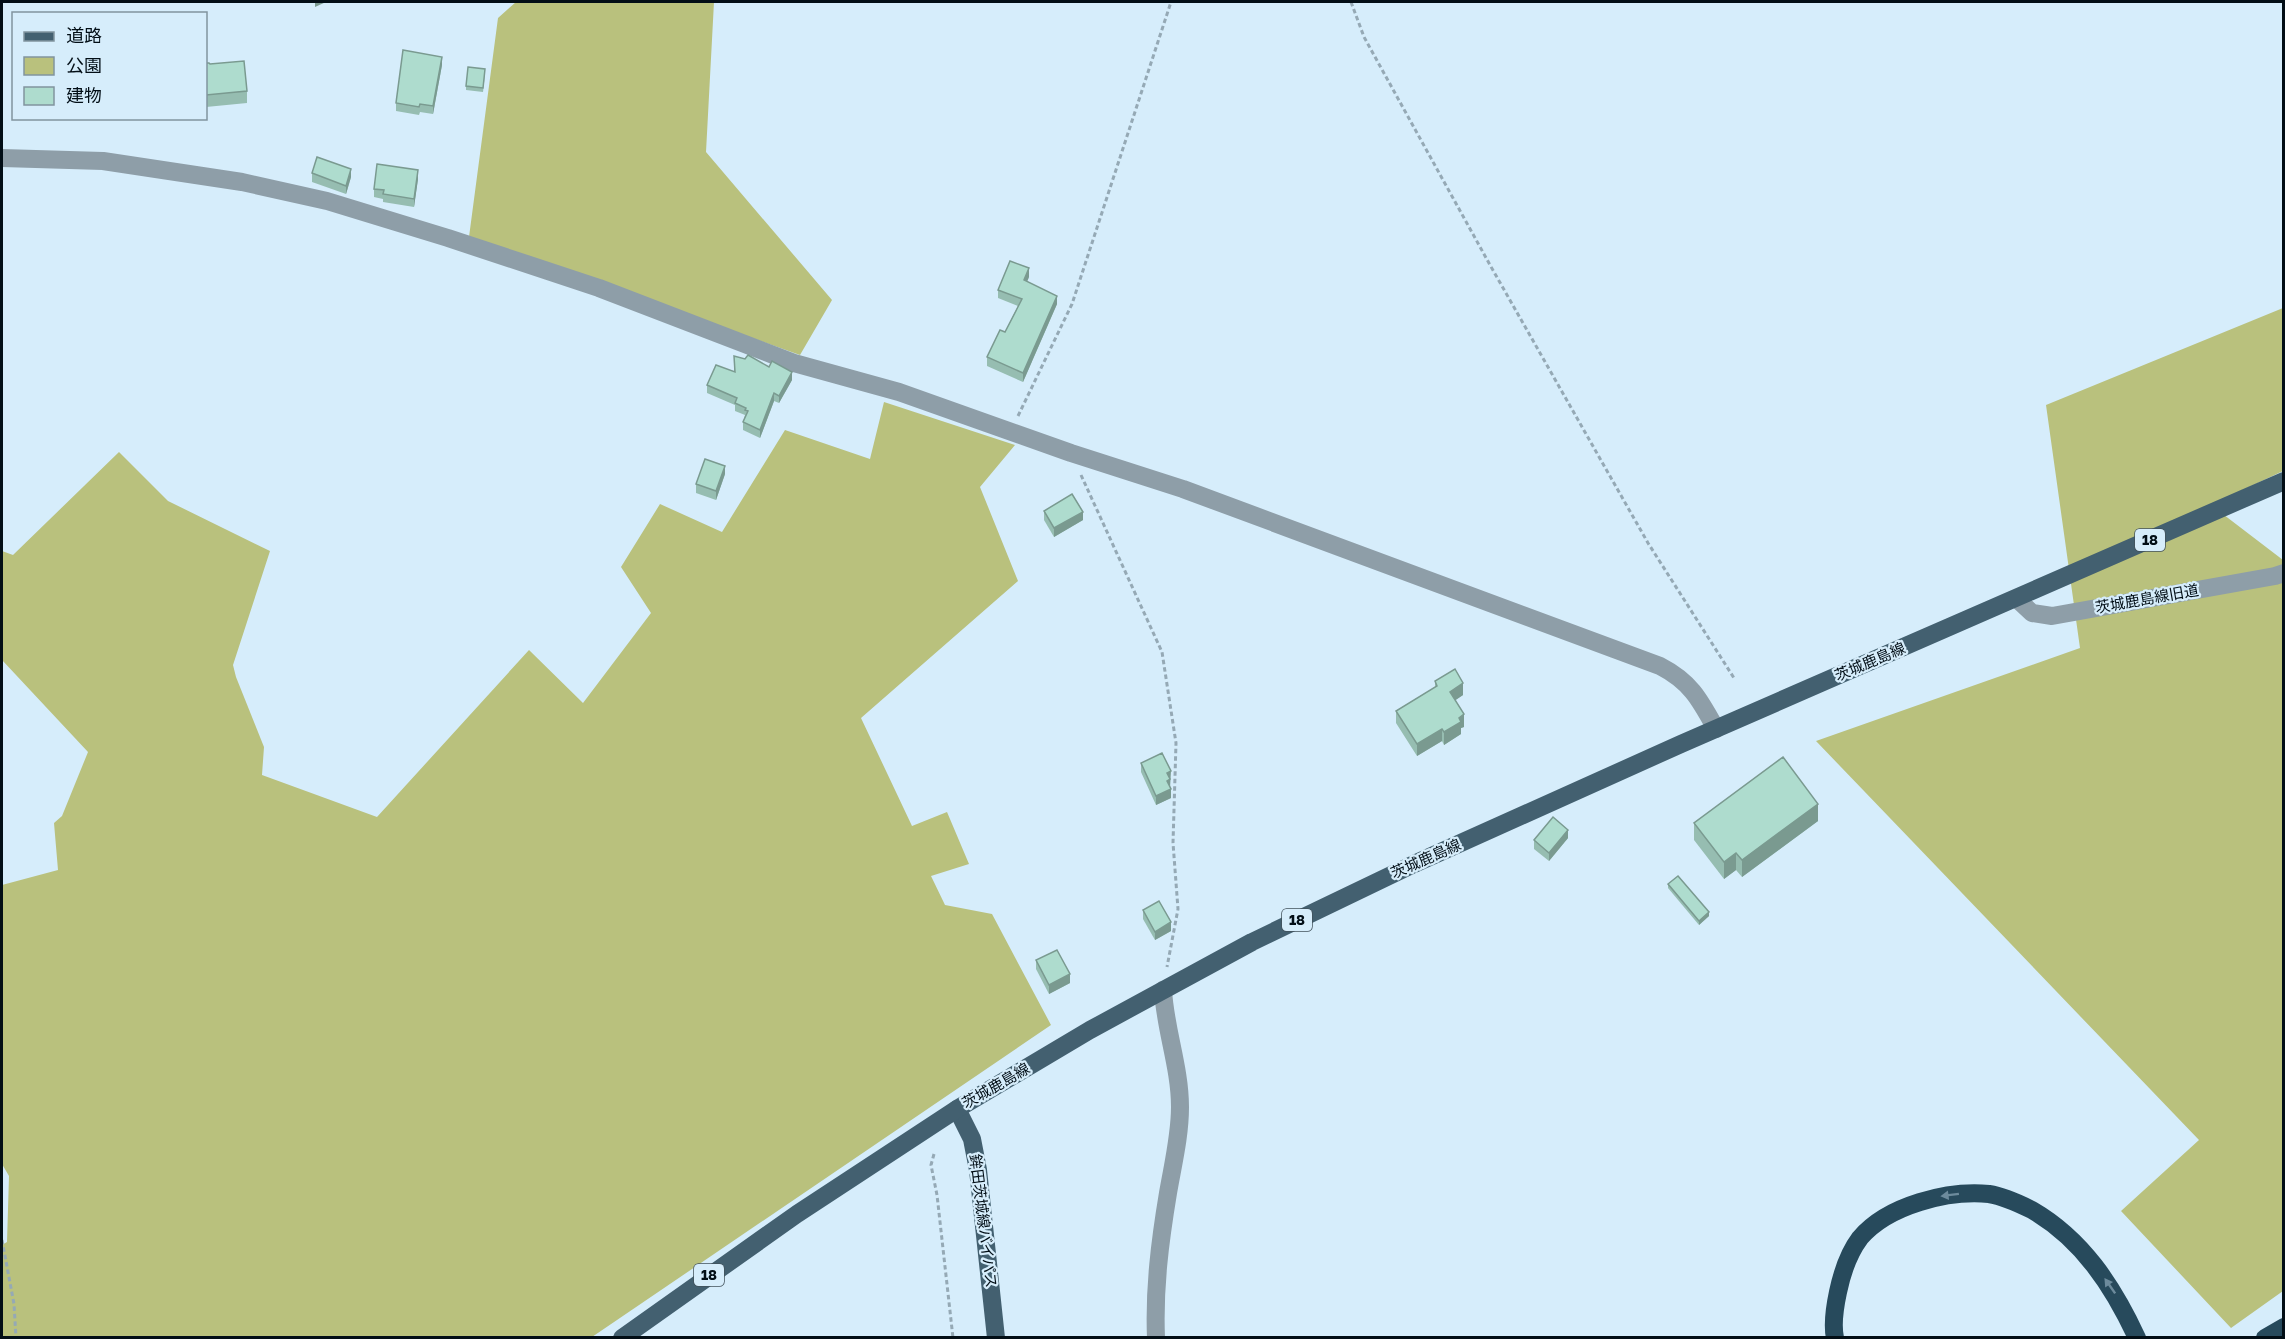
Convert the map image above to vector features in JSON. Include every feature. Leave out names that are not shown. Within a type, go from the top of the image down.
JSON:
[{"type":"highway","points":[[1835,1338],[1836,1300],[1843,1269],[1861,1238],[1886,1217],[1915,1203],[1948,1194],[1991,1194],[2030,1209],[2061,1229],[2090,1258],[2114,1292],[2137,1338]]},
{"type":"highway","points":[[2265,1338],[2283,1327]]},
{"type":"main road","name":"茨城鹿島線","points":[[622,1338],[797,1214],[957,1109],[1163,990],[1252,942],[1372,884],[1716,729],[2283,481]]},
{"type":"main road","name":"鉾田茨城線バイパス","points":[[957,1109],[972,1139],[978,1170],[996,1338]]},
{"type":"street","points":[[2,158],[83,159],[242,182],[327,201],[517,260],[650,307],[794,363],[898,392],[1071,453],[1183,489],[1660,666],[1683,680],[1692,689],[1716,729]]},
{"type":"street","name":"茨城鹿島線旧道","points":[[2017,598],[2032,614],[2052,616],[2283,573]]},
{"type":"street","points":[[1156,1338],[1156,1268],[1179,1135],[1180,1105],[1177,1074],[1164,1015],[1163,990]]},
{"type":"path","points":[[1011,431],[1072,304],[1170,2]]},
{"type":"path","points":[[1351,2],[1364,37],[1490,265],[1648,543],[1734,678]]},
{"type":"path","points":[[1071,453],[1162,652],[1176,744],[1173,843],[1178,909],[1163,990]]},
{"type":"path","points":[[934,1154],[931,1165],[937,1195],[953,1338]]},
{"type":"path","points":[[2,1240],[14,1304],[16,1338]]},
{"type":"green space","points":[[516,2],[714,2],[706,152],[832,300],[800,355],[469,237],[498,18]]},
{"type":"green space","points":[[2283,308],[2283,471],[2211,505],[2283,560],[2283,1291],[2231,1328],[2121,1211],[2199,1140],[1816,741],[2080,648],[2046,405]]},
{"type":"green space","points":[[884,402],[1015,445],[980,487],[1018,581],[861,718],[912,826],[947,812],[969,864],[931,876],[945,905],[992,914],[1051,1025],[592,1337],[2,1337],[2,1245],[7,1242],[9,1176],[2,1164],[2,885],[58,870],[54,823],[62,816],[88,752],[2,660],[2,551],[13,555],[119,452],[168,501],[270,551],[233,665],[264,747],[262,775],[377,817],[529,650],[583,703],[651,613],[621,567],[660,504],[722,532],[785,430],[870,459]]},
{"type":"building","points":[[403,50],[442,57],[433,106],[420,104],[419,107],[396,103]]},
{"type":"building","points":[[244,61],[247,91],[207,95],[207,63]]},
{"type":"building","points":[[468,67],[485,69],[483,88],[466,86]]},
{"type":"building","points":[[317,157],[351,169],[346,186],[312,173]]},
{"type":"building","points":[[377,164],[418,170],[414,199],[383,194],[384,190],[374,189]]},
{"type":"building","points":[[1010,261],[1029,268],[1024,280],[1057,296],[1023,373],[987,357],[1000,330],[1005,332],[1022,299],[998,290]]},
{"type":"building","points":[[748,355],[769,367],[772,361],[792,372],[779,396],[774,393],[760,430],[743,422],[748,411],[735,403],[737,398],[707,385],[716,365],[735,372],[734,356],[745,359]]},
{"type":"building","points":[[705,459],[725,466],[716,491],[696,484]]},
{"type":"building","points":[[1072,494],[1083,512],[1054,528],[1044,511]]},
{"type":"building","points":[[1455,669],[1463,683],[1450,692],[1464,714],[1459,718],[1461,722],[1444,732],[1442,729],[1417,744],[1396,711],[1437,686],[1435,681]]},
{"type":"building","points":[[1162,753],[1171,771],[1167,773],[1170,779],[1167,781],[1171,789],[1156,796],[1141,763]]},
{"type":"building","points":[[1783,757],[1818,804],[1742,860],[1736,853],[1724,862],[1694,823]]},
{"type":"building","points":[[1553,817],[1568,830],[1549,853],[1534,840]]},
{"type":"building","points":[[1678,876],[1709,912],[1699,921],[1668,884]]},
{"type":"building","points":[[1159,901],[1171,922],[1155,932],[1143,910]]},
{"type":"building","points":[[1057,950],[1070,974],[1049,985],[1036,960]]}]
